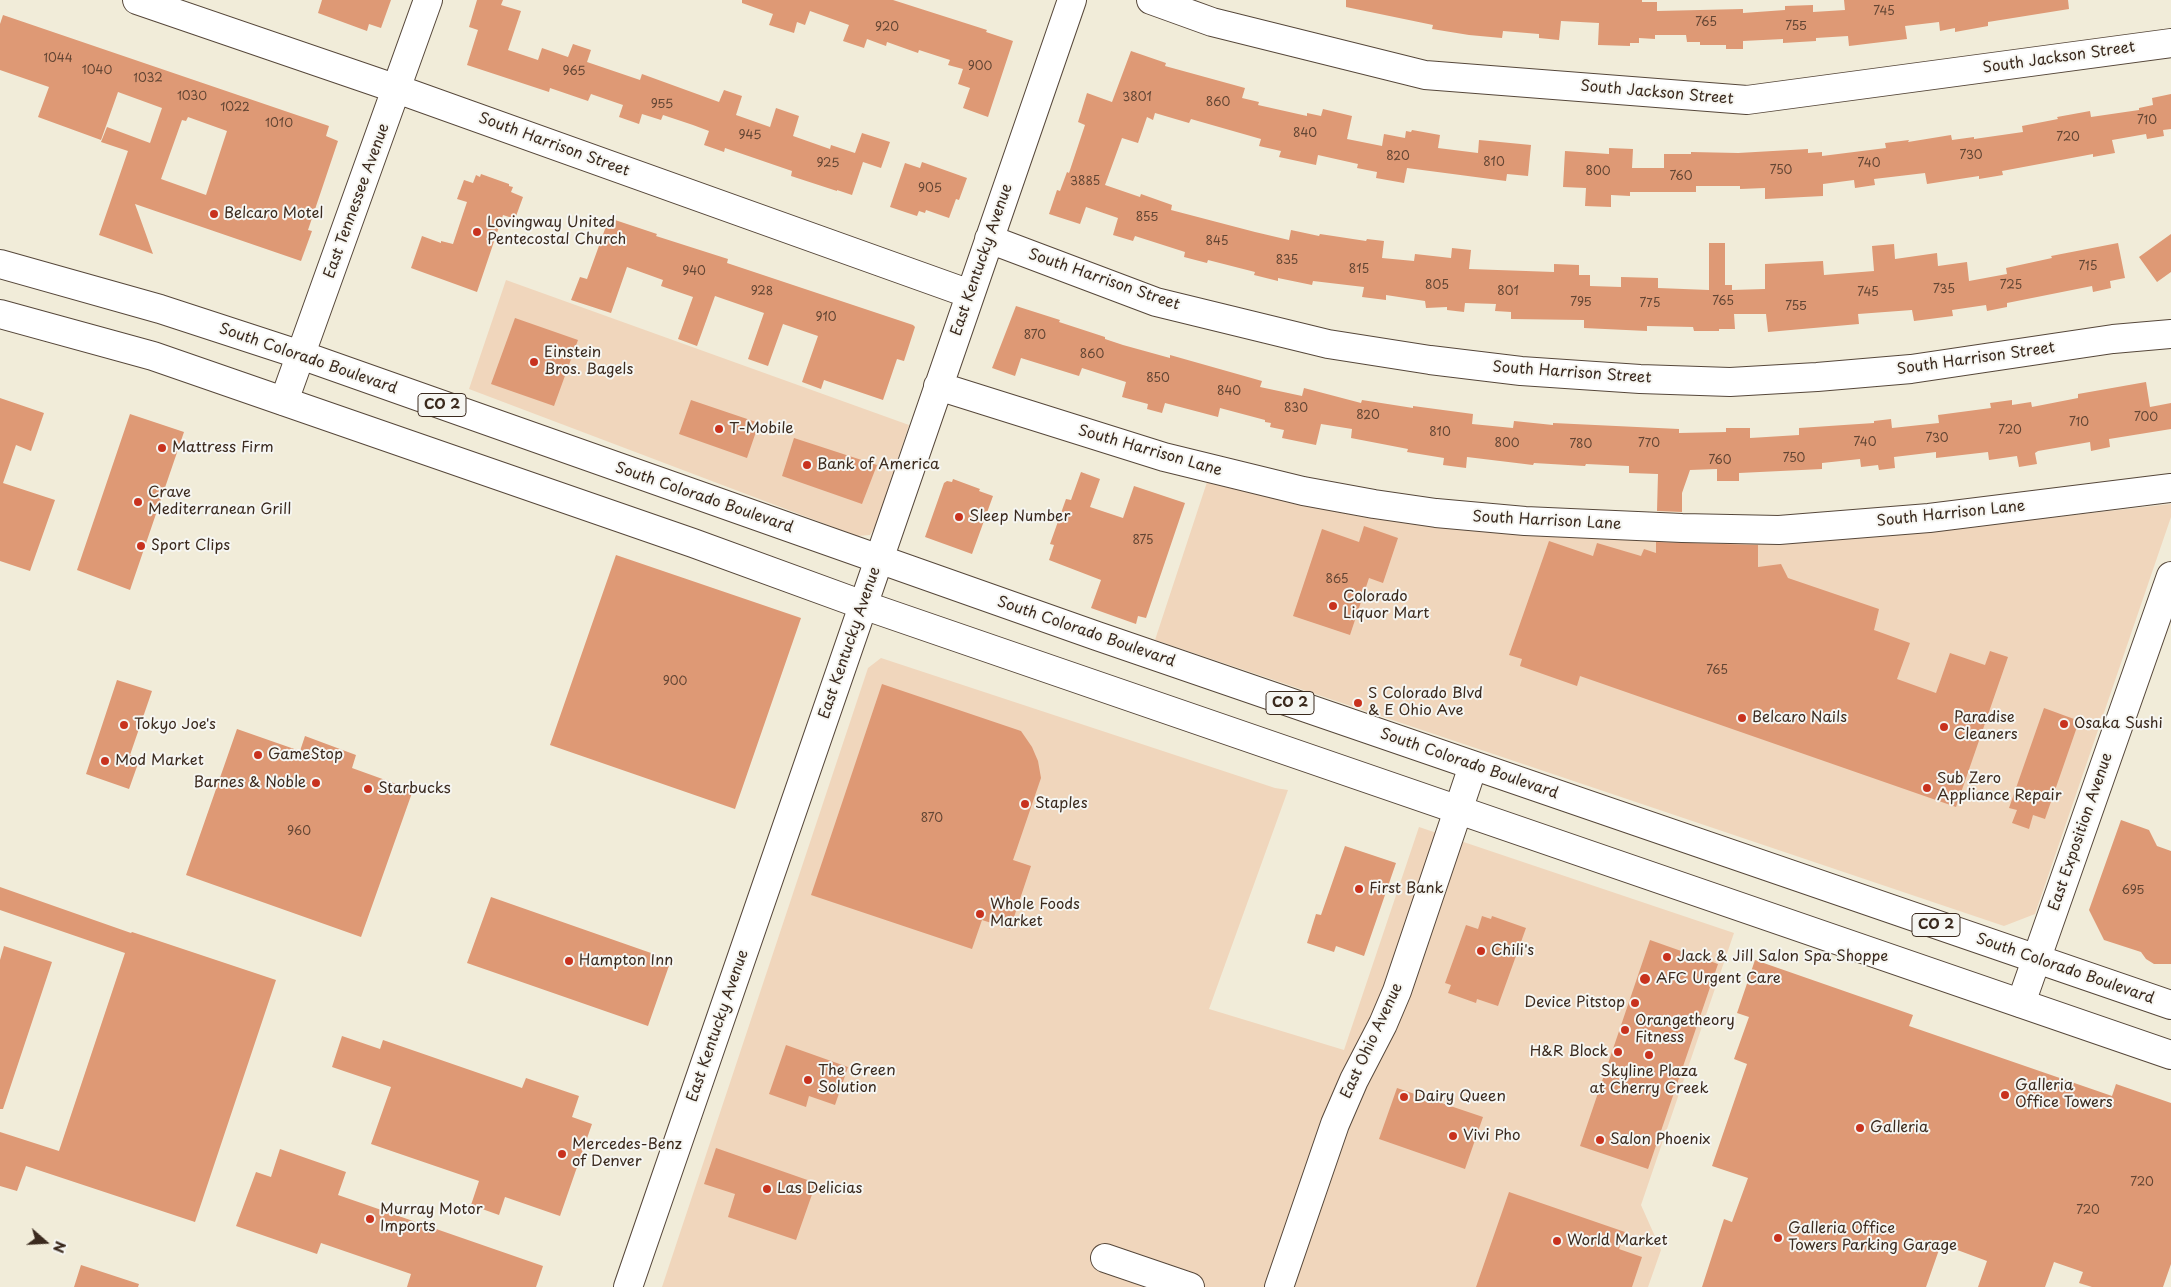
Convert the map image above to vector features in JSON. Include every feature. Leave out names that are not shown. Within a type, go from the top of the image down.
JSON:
[{"type":"street","name":"South Harrison Street","points":[[136,0],[397,89],[970,294]]},
{"type":"street","name":"East Tennessee Avenue","points":[[284,401],[428,0]]},
{"type":"street","name":"South Jackson Street","points":[[1150,0],[1212,22],[1425,75],[1746,100],[2171,43]]},
{"type":"street","name":"East Kentucky Avenue","points":[[628,1287],[989,239],[1066,2]]},
{"type":"street","name":"South Harrison Street","points":[[989,239],[1156,302],[1328,344],[1430,360],[1521,371],[1640,379],[1730,382],[1911,370],[2113,340],[2171,334]]},
{"type":"street","name":"South Colorado Boulevard","points":[[0,264],[160,309],[301,356],[879,560],[2171,1006]]},
{"type":"street","points":[[0,314],[153,356],[684,540],[863,605],[2171,1055]]},
{"type":"street","name":"South Harrison Lane","points":[[938,386],[1164,457],[1303,491],[1436,513],[1525,521],[1779,530],[1929,518],[2171,488]]},
{"type":"street","name":"East Exposition Avenue","points":[[2021,1003],[2171,576]]},
{"type":"street","name":"East Ohio Avenue","points":[[1279,1287],[1335,1124],[1350,1088],[1383,1024],[1397,991],[1473,766]]},
{"type":"street","points":[[1105,1258],[1190,1287]]},
{"type":"shaded area","points":[[506,280],[909,425],[876,525],[870,535],[857,536],[469,389]]},
{"type":"shaded area","points":[[1208,479],[1327,504],[1957,528],[2171,504],[2171,517],[2035,914],[2004,926],[1155,640]]},
{"type":"shaded area","points":[[881,658],[1275,788],[1288,790],[1209,1009],[1344,1050],[1419,827],[1734,933],[1641,1205],[1661,1250],[1648,1287],[662,1287],[868,668]]},
{"type":"building","points":[[322,0],[391,0],[381,28],[369,24],[367,31],[318,13]]},
{"type":"building","points":[[477,0],[503,0],[501,5],[521,11],[508,50],[538,60],[542,48],[568,57],[573,44],[591,50],[587,62],[640,80],[642,74],[719,102],[724,90],[742,96],[736,115],[770,127],[776,108],[799,116],[793,136],[830,149],[831,145],[855,153],[862,133],[890,142],[881,168],[863,162],[852,195],[791,176],[792,171],[725,148],[724,152],[704,145],[709,131],[693,125],[663,115],[661,120],[642,114],[639,124],[619,117],[623,105],[591,94],[588,101],[550,88],[549,92],[467,65],[478,30],[469,27]]},
{"type":"building","points":[[742,0],[893,0],[987,30],[986,32],[1013,41],[988,117],[963,108],[970,88],[958,84],[963,69],[948,65],[950,60],[919,50],[918,53],[887,42],[886,46],[867,39],[864,48],[843,41],[849,25],[810,11],[805,25],[797,22],[794,33],[769,25],[773,14],[742,3]]},
{"type":"building","points":[[1346,0],[1642,0],[1642,2],[1657,2],[1657,11],[1743,9],[1743,13],[1785,10],[1785,6],[1813,5],[1813,12],[1845,10],[1844,0],[2068,0],[2069,9],[1988,22],[1988,26],[1955,32],[1955,28],[1940,31],[1939,22],[1905,26],[1907,39],[1849,46],[1848,36],[1816,38],[1816,41],[1783,43],[1783,39],[1743,41],[1743,49],[1726,49],[1726,45],[1700,45],[1700,42],[1687,42],[1686,35],[1655,35],[1655,39],[1639,38],[1639,43],[1630,43],[1630,46],[1598,45],[1599,23],[1561,21],[1559,40],[1539,38],[1539,34],[1503,31],[1502,38],[1469,35],[1432,29],[1433,25],[1346,7]]},
{"type":"building","points":[[3,15],[329,126],[326,136],[338,141],[308,230],[312,231],[301,261],[135,204],[153,254],[99,235],[128,151],[101,142],[107,127],[150,143],[162,108],[118,92],[101,140],[38,117],[49,87],[0,70],[0,24]],"holes":[[[188,117],[227,131],[206,195],[161,179],[182,120],[186,121]]]},
{"type":"building","points":[[1131,51],[1166,63],[1165,66],[1245,88],[1242,98],[1259,102],[1258,105],[1307,116],[1307,113],[1321,116],[1323,109],[1352,116],[1347,139],[1382,146],[1384,134],[1405,138],[1406,131],[1411,132],[1412,130],[1440,135],[1438,148],[1478,153],[1479,140],[1531,145],[1528,176],[1507,174],[1506,181],[1407,168],[1404,183],[1376,178],[1377,172],[1357,168],[1358,164],[1318,155],[1316,165],[1279,157],[1281,151],[1259,146],[1261,139],[1191,119],[1189,123],[1155,113],[1153,120],[1147,117],[1138,143],[1122,138],[1105,185],[1140,197],[1141,194],[1172,205],[1171,210],[1289,240],[1291,230],[1319,236],[1320,234],[1366,241],[1367,239],[1384,241],[1382,258],[1414,261],[1415,254],[1451,258],[1452,248],[1471,250],[1469,269],[1554,272],[1554,264],[1579,265],[1579,275],[1590,275],[1590,286],[1621,287],[1621,277],[1658,278],[1658,288],[1709,290],[1709,243],[1725,243],[1725,285],[1732,285],[1732,290],[1765,289],[1765,264],[1823,261],[1824,275],[1874,271],[1872,246],[1894,244],[1895,259],[1937,253],[1938,266],[1967,262],[1969,281],[2007,274],[2006,268],[2052,258],[2051,256],[2118,243],[2125,278],[2110,281],[2111,288],[2093,292],[2092,286],[2007,303],[2007,307],[1987,311],[1986,305],[1952,310],[1953,316],[1914,321],[1912,310],[1858,314],[1859,324],[1768,332],[1766,314],[1734,314],[1735,329],[1719,329],[1719,331],[1694,331],[1693,327],[1647,326],[1647,331],[1584,328],[1584,320],[1511,319],[1511,312],[1495,311],[1496,304],[1465,303],[1464,312],[1447,310],[1447,307],[1426,308],[1425,301],[1386,295],[1386,300],[1362,297],[1364,287],[1313,281],[1312,285],[1278,278],[1278,281],[1254,275],[1255,272],[1208,260],[1207,263],[1184,257],[1185,252],[1135,236],[1133,241],[1113,235],[1118,218],[1086,207],[1080,224],[1049,214],[1057,190],[1060,191],[1067,172],[1069,173],[1085,125],[1078,122],[1087,93],[1112,102]]},
{"type":"building","points":[[2171,94],[2171,129],[2163,130],[2164,136],[2147,139],[2146,134],[2112,140],[2115,153],[2093,157],[2093,154],[2002,171],[2003,175],[1979,179],[1979,176],[1927,184],[1925,173],[1874,179],[1875,185],[1855,188],[1854,180],[1823,184],[1823,196],[1765,199],[1765,188],[1740,189],[1740,186],[1696,186],[1696,192],[1630,192],[1630,196],[1611,195],[1611,207],[1585,206],[1586,188],[1563,187],[1565,151],[1609,154],[1609,148],[1633,149],[1632,168],[1664,168],[1664,154],[1691,154],[1691,152],[1738,153],[1808,149],[1808,153],[1822,152],[1822,156],[1886,148],[1885,143],[1909,140],[1908,142],[1951,135],[1952,140],[1974,137],[1974,139],[2023,132],[2022,126],[2058,119],[2057,117],[2090,111],[2091,117],[2139,110],[2139,108],[2153,105],[2152,98]]},
{"type":"building","points":[[922,162],[967,178],[959,200],[956,199],[949,218],[926,210],[925,213],[919,211],[917,216],[890,207],[905,163],[920,168]]},
{"type":"building","name":"Lovingway United Pentecostal Church","points":[[481,174],[509,184],[509,186],[513,187],[511,192],[523,197],[515,219],[503,215],[477,292],[411,268],[422,236],[441,243],[441,241],[453,244],[467,202],[457,199],[464,180],[473,183],[476,175],[480,177]]},
{"type":"building","points":[[609,218],[657,234],[656,236],[728,259],[727,263],[913,325],[915,327],[904,361],[897,359],[883,400],[824,380],[821,389],[802,382],[818,336],[783,324],[768,366],[748,359],[764,313],[715,296],[697,346],[678,339],[693,297],[661,286],[663,280],[627,267],[611,313],[571,300],[580,277],[587,279]]},
{"type":"building","points":[[2171,234],[2171,272],[2157,282],[2139,257]]},
{"type":"building","points":[[1016,306],[1060,320],[1059,322],[1123,345],[1170,358],[1170,355],[1262,381],[1260,387],[1302,396],[1304,388],[1361,403],[1362,400],[1413,408],[1413,406],[1473,414],[1472,424],[1513,428],[1514,421],[1553,425],[1553,423],[1679,429],[1679,433],[1726,432],[1726,428],[1750,428],[1750,438],[1799,435],[1799,428],[1874,423],[1874,421],[1891,419],[1892,428],[1939,423],[1938,415],[1991,408],[1990,403],[2012,400],[2012,405],[2031,402],[2032,407],[2078,398],[2078,394],[2146,382],[2150,407],[2171,403],[2171,429],[2109,439],[2110,447],[2091,451],[2090,442],[2038,451],[2035,453],[2037,464],[2019,467],[2017,456],[1989,460],[1988,452],[1936,458],[1936,452],[1894,457],[1895,468],[1879,470],[1878,465],[1861,467],[1860,459],[1822,463],[1822,469],[1739,473],[1739,481],[1717,481],[1717,469],[1690,470],[1682,493],[1682,512],[1657,511],[1658,474],[1629,473],[1629,466],[1534,463],[1533,465],[1467,457],[1466,468],[1443,465],[1444,458],[1407,452],[1408,449],[1351,438],[1352,429],[1321,424],[1316,445],[1282,438],[1284,430],[1270,427],[1271,423],[1265,422],[1265,420],[1220,408],[1218,417],[1165,403],[1162,413],[1147,409],[1148,404],[1122,397],[1126,382],[1082,368],[1079,376],[1021,358],[1015,376],[992,368]]},
{"type":"building","points":[[515,318],[578,340],[554,406],[491,384]]},
{"type":"building","points":[[0,398],[44,413],[31,451],[16,445],[3,483],[55,500],[30,571],[0,561]]},
{"type":"building","name":"T-Mobile","points":[[691,400],[759,423],[747,458],[679,434]]},
{"type":"building","points":[[130,414],[184,432],[130,590],[77,570]]},
{"type":"building","points":[[794,438],[877,465],[862,504],[782,476]]},
{"type":"building","points":[[1081,472],[1100,479],[1090,507],[1123,518],[1134,486],[1185,503],[1146,618],[1138,616],[1136,624],[1091,608],[1101,580],[1049,560],[1054,545],[1050,544],[1066,499],[1071,500]]},
{"type":"building","name":"Sleep Number","points":[[953,479],[993,496],[972,554],[925,537],[944,483],[947,481],[952,482]]},
{"type":"building","points":[[1364,526],[1398,538],[1383,583],[1369,578],[1350,635],[1293,616],[1322,529],[1359,542]]},
{"type":"building","points":[[1549,541],[1593,556],[1597,543],[1641,556],[1644,549],[1656,553],[1656,542],[1758,545],[1758,567],[1781,564],[1788,578],[1879,609],[1874,630],[1910,643],[1897,679],[1936,693],[1950,653],[1985,665],[1990,651],[2008,657],[1956,807],[1580,676],[1577,686],[1520,666],[1522,659],[1509,655]]},
{"type":"building","points":[[616,555],[801,618],[735,809],[550,745]]},
{"type":"building","points":[[117,680],[152,691],[130,755],[140,758],[129,789],[86,774]]},
{"type":"building","points":[[882,684],[1021,731],[1032,747],[1038,761],[1041,778],[1013,860],[1031,866],[1010,929],[982,920],[972,949],[811,895]]},
{"type":"building","points":[[2044,708],[2074,719],[2073,722],[2078,724],[2045,819],[2033,815],[2029,829],[2012,823],[2017,810],[2009,808]]},
{"type":"building","points":[[237,729],[300,751],[305,736],[356,755],[352,768],[413,790],[361,937],[186,875]]},
{"type":"building","points":[[2121,820],[2149,830],[2157,846],[2171,851],[2171,964],[2154,964],[2146,959],[2141,952],[2104,940],[2089,910]]},
{"type":"building","name":"First Bank","points":[[1345,846],[1396,863],[1364,956],[1336,946],[1334,952],[1307,943],[1316,914],[1321,915]]},
{"type":"building","points":[[0,887],[131,933],[276,980],[195,1222],[26,1166],[17,1191],[0,1186],[0,1132],[59,1151],[125,953],[0,910]]},
{"type":"building","name":"Hampton Inn","points":[[491,897],[671,960],[648,1026],[467,963]]},
{"type":"building","name":"Chili's","points":[[1482,916],[1491,919],[1492,916],[1526,928],[1498,1006],[1477,999],[1476,1003],[1448,993],[1451,985],[1445,983],[1466,925],[1478,929]]},
{"type":"building","name":"Skyline Plaza at Cherry Creek","points":[[1650,940],[1718,964],[1648,1169],[1580,1146]]},
{"type":"building","points":[[4,946],[52,962],[3,1109],[0,1109],[0,960]]},
{"type":"building","points":[[1755,960],[1913,1015],[1909,1026],[2112,1096],[2116,1084],[2171,1103],[2171,1264],[2163,1287],[2092,1287],[2079,1283],[2083,1272],[2054,1262],[2045,1287],[1978,1287],[1987,1261],[1941,1244],[1926,1287],[1702,1287],[1724,1219],[1732,1222],[1748,1178],[1712,1166],[1747,1064],[1734,1059],[1749,1017],[1737,1013]]},
{"type":"building","points":[[342,1036],[380,1049],[383,1040],[522,1088],[526,1078],[579,1096],[572,1117],[592,1124],[560,1216],[505,1197],[499,1215],[471,1205],[479,1181],[371,1144],[391,1087],[332,1067]]},
{"type":"building","name":"The Green Solution","points":[[786,1045],[848,1067],[835,1105],[809,1096],[806,1107],[769,1094]]},
{"type":"building","points":[[1397,1088],[1483,1117],[1465,1169],[1379,1139]]},
{"type":"building","name":"Las Delicias","points":[[716,1148],[816,1183],[796,1240],[728,1217],[735,1194],[704,1184]]},
{"type":"building","points":[[280,1149],[346,1172],[338,1195],[543,1266],[536,1287],[407,1287],[411,1274],[321,1243],[317,1254],[236,1226],[256,1172],[271,1177]]},
{"type":"building","name":"World Market","points":[[1509,1192],[1625,1232],[1619,1249],[1642,1257],[1632,1287],[1476,1287]]},
{"type":"building","points":[[81,1265],[139,1284],[138,1287],[74,1287]]},
{"type":"place","name":"Belcaro Motel","points":[[214,214]]},
{"type":"place","name":"Lovingway United Pentecostal Church","points":[[477,232]]},
{"type":"place","name":"Einstein Bros. Bagels","points":[[534,362]]},
{"type":"place","name":"T-Mobile","points":[[719,429]]},
{"type":"place","name":"Mattress Firm","points":[[162,448]]},
{"type":"place","name":"Bank of America","points":[[807,465]]},
{"type":"place","name":"Crave Mediterranean Grill","points":[[138,502]]},
{"type":"place","name":"Sleep Number","points":[[959,517]]},
{"type":"place","name":"Sport Clips","points":[[141,546]]},
{"type":"place","name":"Colorado Liquor Mart","points":[[1333,606]]},
{"type":"place","name":"S Colorado Blvd & E Ohio Ave","points":[[1358,703]]},
{"type":"place","name":"Belcaro Nails","points":[[1742,718]]},
{"type":"place","name":"Osaka Sushi","points":[[2064,724]]},
{"type":"place","name":"Tokyo Joe's","points":[[124,725]]},
{"type":"place","name":"Paradise Cleaners","points":[[1944,727]]},
{"type":"place","name":"GameStop","points":[[258,755]]},
{"type":"place","name":"Mod Market","points":[[105,761]]},
{"type":"place","name":"Barnes & Noble","points":[[316,783]]},
{"type":"place","name":"Sub Zero Appliance Repair","points":[[1927,788]]},
{"type":"place","name":"Starbucks","points":[[368,789]]},
{"type":"place","name":"Staples","points":[[1025,804]]},
{"type":"place","name":"First Bank","points":[[1359,889]]},
{"type":"place","name":"Whole Foods Market","points":[[980,914]]},
{"type":"place","name":"Chili's","points":[[1481,951]]},
{"type":"place","name":"Jack & Jill Salon Spa Shoppe","points":[[1667,957]]},
{"type":"place","name":"Hampton Inn","points":[[569,961]]},
{"type":"place","name":"AFC Urgent Care","points":[[1645,979]]},
{"type":"place","name":"Device Pitstop","points":[[1635,1003]]},
{"type":"place","name":"Orangetheory Fitness","points":[[1625,1030]]},
{"type":"place","name":"H&R Block","points":[[1618,1052]]},
{"type":"place","name":"Skyline Plaza at Cherry Creek","points":[[1649,1055]]},
{"type":"place","name":"The Green Solution","points":[[808,1080]]},
{"type":"place","name":"Galleria Office Towers","points":[[2005,1095]]},
{"type":"place","name":"Dairy Queen","points":[[1404,1097]]},
{"type":"place","name":"Galleria","points":[[1860,1128]]},
{"type":"place","name":"Vivi Pho","points":[[1453,1136]]},
{"type":"place","name":"Salon Phoenix","points":[[1600,1140]]},
{"type":"place","name":"Mercedes-Benz of Denver","points":[[562,1154]]},
{"type":"place","name":"Las Delicias","points":[[767,1189]]},
{"type":"place","name":"Murray Motor Imports","points":[[370,1219]]},
{"type":"place","name":"Galleria Office Towers Parking Garage","points":[[1778,1238]]},
{"type":"place","name":"World Market","points":[[1557,1241]]}]
